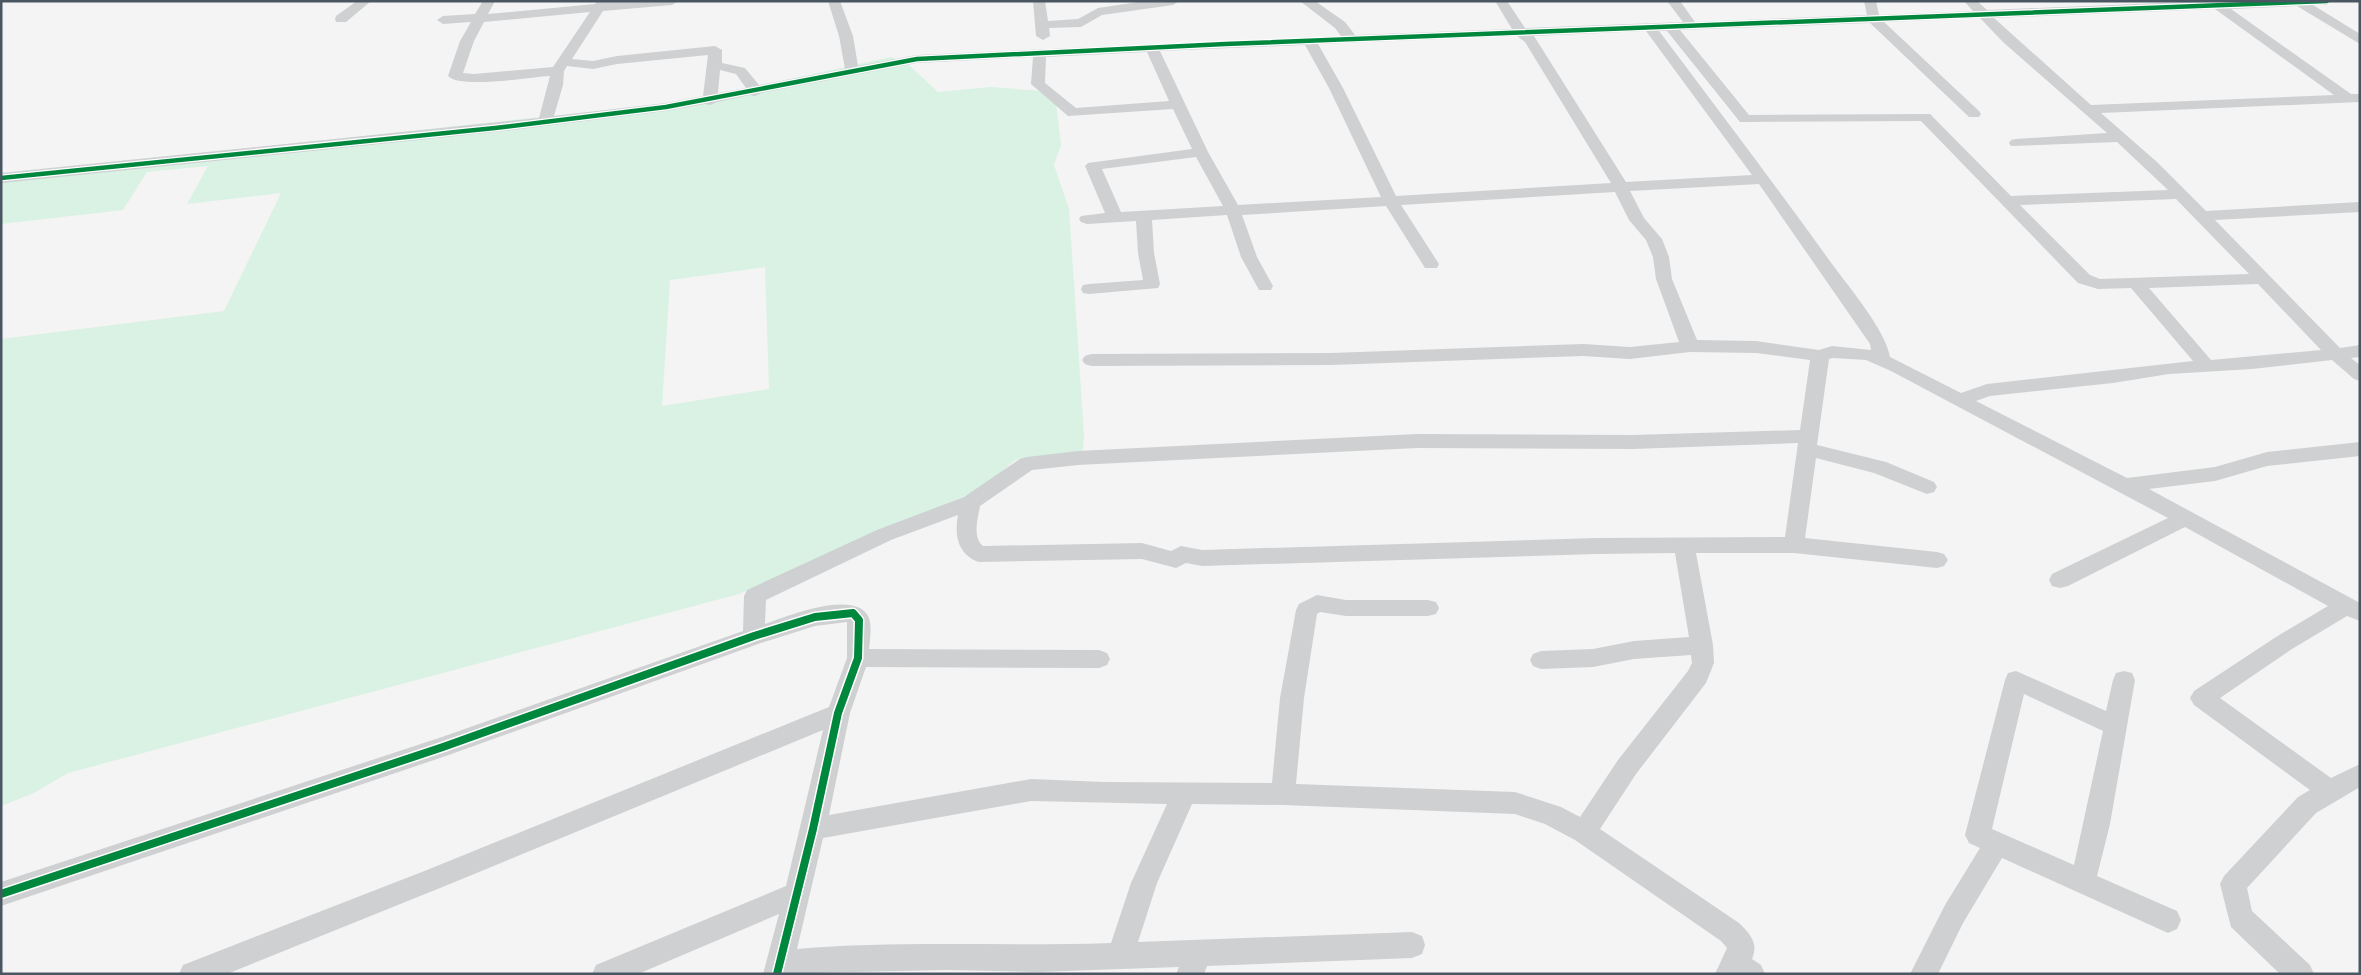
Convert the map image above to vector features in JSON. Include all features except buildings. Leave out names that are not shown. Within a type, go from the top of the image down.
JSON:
[{"type":"street","points":[[342,19],[365,1]]},
{"type":"street","points":[[489,1],[467,41],[455,76],[474,78],[560,66],[593,65],[715,50],[715,66],[712,72],[710,101]]},
{"type":"street","points":[[443,20],[518,16],[601,5],[672,1]]},
{"type":"street","points":[[834,1],[846,36],[852,70]]},
{"type":"street","points":[[1038,1],[1042,52],[1038,84],[1073,113],[1179,104]]},
{"type":"street","points":[[1041,25],[1081,23],[1098,12],[1173,1]]},
{"type":"street","points":[[1306,1],[1340,25],[1351,39]]},
{"type":"street","points":[[1501,1],[1521,33],[1530,39],[1622,188],[1637,220],[1654,239],[1660,257],[1664,280],[1690,346]]},
{"type":"street","points":[[1673,1],[1692,26]]},
{"type":"street","points":[[1870,1],[1874,19],[1974,114]]},
{"type":"street","points":[[1970,1],[2086,108],[2122,137],[2203,216],[2335,353],[2360,375]]},
{"type":"street","points":[[2064,1],[2076,11]]},
{"type":"street","points":[[1,178],[545,122],[710,101],[852,70],[917,59],[1151,47],[2327,1]]},
{"type":"street","points":[[2301,2],[2360,40]]},
{"type":"street","points":[[2215,4],[2353,98],[2360,107]]},
{"type":"street","points":[[545,122],[560,66],[601,5]]},
{"type":"street","points":[[1649,27],[1764,179],[1879,344],[1881,360]]},
{"type":"street","points":[[1670,27],[1745,119],[1925,117],[2084,279],[2098,284],[2262,279]]},
{"type":"street","points":[[1310,41],[1336,88],[1396,211],[1431,264]]},
{"type":"street","points":[[1151,47],[1201,152],[1233,210],[1249,257],[1265,286]]},
{"type":"street","points":[[715,66],[741,70],[748,74],[755,92]]},
{"type":"street","points":[[2086,108],[2353,98]]},
{"type":"street","points":[[2016,143],[2122,137]]},
{"type":"street","points":[[1115,217],[1093,166],[1201,152]]},
{"type":"street","points":[[1087,218],[1764,179]]},
{"type":"street","points":[[2008,201],[2180,194]]},
{"type":"street","points":[[2203,216],[2360,207]]},
{"type":"street","points":[[1089,288],[1154,292],[1146,253],[1144,215]]},
{"type":"street","points":[[2136,283],[2207,366]]},
{"type":"street","points":[[1091,360],[1331,359],[1583,350],[1630,353],[1690,346],[1766,348],[1820,356],[1832,352],[1869,355],[1962,400],[2039,443],[2185,518],[2353,610]]},
{"type":"street","points":[[1962,400],[1987,390],[2360,351]]},
{"type":"street","points":[[1794,545],[1820,356]]},
{"type":"street","points":[[754,636],[755,596],[884,535],[971,502],[1027,464],[1078,458],[1417,441],[1808,443],[1879,467],[1928,487]]},
{"type":"street","points":[[2125,486],[2215,474],[2267,459],[2360,449]]},
{"type":"street","points":[[971,502],[966,536],[969,546],[979,554],[1142,551],[1176,560],[1181,554],[1202,558],[1414,550],[1794,545],[1937,560]]},
{"type":"street","points":[[2060,580],[2185,518]]},
{"type":"street","points":[[1584,832],[1627,767],[1698,676],[1703,662],[1702,645],[1684,545]]},
{"type":"street","points":[[1283,794],[1292,698],[1307,610],[1317,603],[1346,608],[1428,608]]},
{"type":"street","points":[[2330,791],[2202,698],[2284,643],[2353,610]]},
{"type":"street","points":[[1,894],[452,744],[754,636],[842,612],[853,613],[859,620],[858,658],[838,713],[813,829],[778,969],[847,959],[946,957],[1038,959],[1120,956],[1194,964],[1412,945]]},
{"type":"street","points":[[1541,660],[1593,658],[1634,650],[1702,645]]},
{"type":"street","points":[[858,658],[1099,659]]},
{"type":"street","points":[[2115,726],[2016,680],[1978,835],[2168,920]]},
{"type":"street","points":[[2083,882],[2097,824],[2124,680]]},
{"type":"street","points":[[193,974],[436,878],[838,713]]},
{"type":"street","points":[[2300,974],[2240,918],[2233,884],[2307,804],[2360,774]]},
{"type":"street","points":[[813,829],[1031,790],[1184,794],[1283,794],[1515,803],[1552,816],[1584,832],[1730,932],[1741,943],[1738,970]]},
{"type":"street","points":[[1120,956],[1144,883],[1184,794]]},
{"type":"street","points":[[1924,974],[1954,914],[1996,844]]},
{"type":"street","points":[[606,974],[796,894]]},
{"type":"green space","points":[[891,57],[909,65],[938,92],[991,87],[1042,91],[1056,103],[1061,145],[1054,165],[1069,209],[1084,435],[1083,451],[1015,460],[983,488],[739,594],[68,773],[34,793],[1,806],[1,339],[224,311],[281,193],[187,204],[208,166],[147,172],[123,210],[1,224],[1,175],[662,104],[717,95]],"holes":[[[765,267],[769,389],[662,406],[670,280]]]},
{"type":"cycle path","points":[[1,178],[495,128],[666,107],[917,59],[1225,44],[2327,1]]},
{"type":"cycle path","points":[[1,894],[443,747],[790,624],[828,614],[853,613],[859,620],[858,658],[838,713],[813,829],[777,974]]}]
